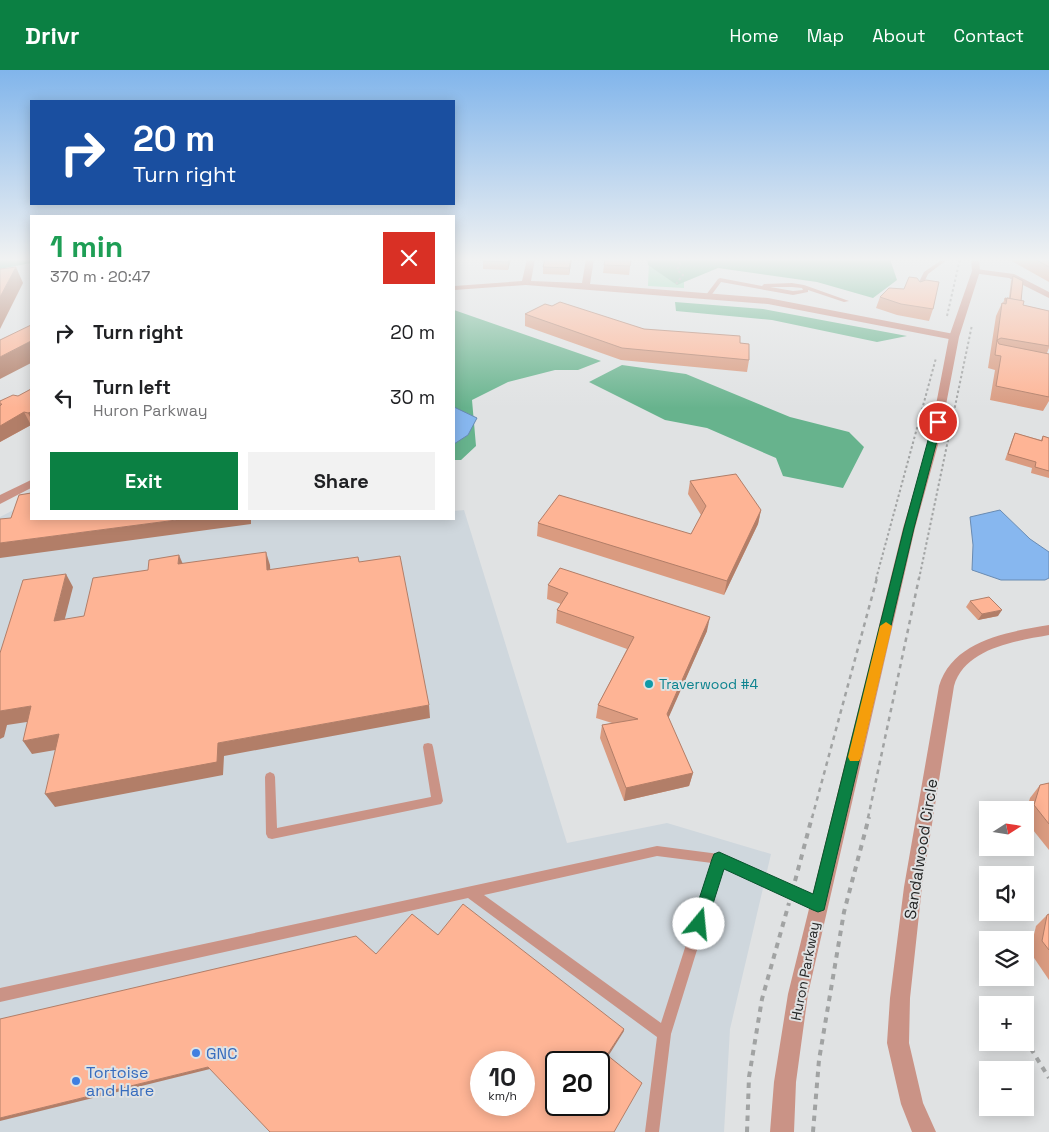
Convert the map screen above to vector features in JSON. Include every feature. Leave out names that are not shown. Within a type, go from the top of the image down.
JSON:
[{"type":"street","points":[[804,309],[954,336]]},
{"type":"street","name":"Huron Parkway","points":[[782,1132],[785,1082],[798,994],[909,528],[934,441],[954,336],[963,309]]},
{"type":"street","points":[[0,500],[30,484]]},
{"type":"street","name":"Sandalwood Circle","points":[[924,1132],[912,1104],[898,1043],[900,998],[913,886],[949,678],[968,654],[997,640],[1049,630]]},
{"type":"lane","points":[[270,777],[272,834],[437,801],[428,747]]},
{"type":"lane","points":[[0,995],[657,851],[719,859],[818,904]]},
{"type":"lane","points":[[652,1132],[664,1034],[719,859]]},
{"type":"lane","points":[[470,892],[664,1034]]},
{"type":"path","points":[[947,316],[949,309]]},
{"type":"path","points":[[813,1132],[819,1060],[844,912],[870,815],[973,323]]},
{"type":"path","points":[[798,869],[938,352]]},
{"type":"path","points":[[747,1132],[749,1078],[762,999],[786,914]]},
{"type":"path","points":[[1032,1051],[1049,1078]]},
{"type":"shaded area","points":[[30,502],[30,520],[455,520],[455,511],[464,510],[567,843],[667,823],[771,854],[730,1029],[724,1132],[0,1132],[0,517]]},
{"type":"green space","points":[[676,309],[763,309],[907,336],[877,342],[772,320],[676,311]]},
{"type":"green space","points":[[455,310],[601,361],[578,370],[555,370],[508,382],[472,400],[476,446],[461,460],[455,460]]},
{"type":"green space","points":[[622,365],[686,374],[790,417],[849,432],[864,447],[843,488],[783,476],[776,458],[707,428],[665,420],[589,382]]},
{"type":"water","points":[[455,407],[477,418],[468,435],[455,443]]},
{"type":"water","points":[[1000,510],[1030,539],[1049,552],[1049,578],[1045,580],[1001,580],[972,570],[973,545],[970,517]]},
{"type":"building","points":[[536,309],[580,309],[644,329],[740,336],[740,343],[749,344],[749,360],[622,348],[525,314]]},
{"type":"building","points":[[1001,309],[1038,309],[1049,311],[1049,346],[1001,338],[997,340]]},
{"type":"building","points":[[30,325],[30,342],[0,357],[0,340]]},
{"type":"building","points":[[997,340],[999,344],[1049,354],[1049,397],[996,386],[1001,356],[995,355]]},
{"type":"building","points":[[30,390],[30,412],[24,412],[0,426],[0,406],[2,404],[0,404],[0,401],[13,395],[18,396]]},
{"type":"building","points":[[1015,433],[1042,441],[1043,436],[1049,438],[1049,471],[1035,467],[1036,462],[1008,454]]},
{"type":"building","points":[[736,474],[761,510],[727,581],[538,523],[559,495],[691,534],[706,506],[690,481]]},
{"type":"building","points":[[30,493],[30,520],[176,520],[0,543],[0,519],[11,518],[19,495]]},
{"type":"building","points":[[266,552],[267,570],[358,557],[359,562],[400,556],[429,705],[218,743],[217,762],[45,794],[59,734],[23,741],[31,706],[0,711],[0,653],[23,580],[66,574],[54,621],[84,616],[93,578],[148,570],[149,560],[179,555],[178,564]]},
{"type":"building","name":"Traverwood #4","points":[[560,568],[710,617],[667,714],[693,773],[626,788],[602,725],[638,719],[598,705],[634,637],[557,610],[568,593],[548,585]]},
{"type":"building","points":[[989,597],[1002,610],[982,614],[970,601]]},
{"type":"building","points":[[1049,783],[1049,824],[1034,805],[1040,785]]},
{"type":"building","points":[[463,904],[624,1029],[610,1051],[545,1051],[545,1116],[610,1116],[610,1057],[642,1083],[614,1132],[270,1132],[208,1067],[0,1118],[0,1019],[356,936],[376,954],[412,914],[438,935]]},
{"type":"building","points":[[1049,914],[1049,950],[1042,941],[1047,915]]},
{"type":"slow traffic","points":[[855,757],[886,626]]},
{"type":"place","name":"Traverwood #4","points":[[649,684]]},
{"type":"place","name":"GNC","points":[[196,1053]]},
{"type":"place","name":"Tortoise and Hare","points":[[76,1081]]},
{"type":"route","points":[[699,924],[719,859],[818,904],[909,528],[938,422]]}]
